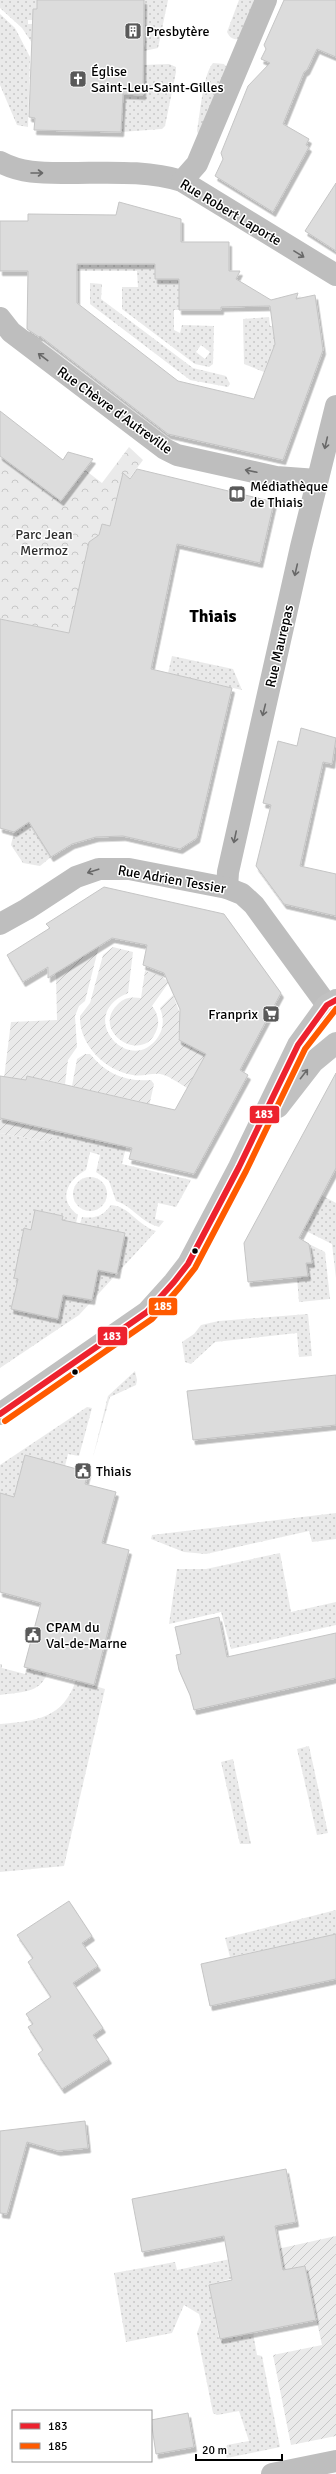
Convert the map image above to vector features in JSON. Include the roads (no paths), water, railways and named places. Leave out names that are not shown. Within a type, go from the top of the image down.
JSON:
[{"type":"main road","points":[[0,1414],[147,1312],[188,1264],[254,1138],[298,1045],[331,1003]]},
{"type":"main road","points":[[254,1138],[313,1062],[336,1042]]},
{"type":"street","points":[[182,181],[197,164],[266,0]]},
{"type":"street","name":"Rue Robert Laporte","points":[[0,162],[30,173],[146,173],[182,181],[336,275]]},
{"type":"street","name":"Rue Chèvre d'Autreville","points":[[0,318],[11,332],[159,445],[177,455],[276,477],[318,480]]},
{"type":"street","name":"Rue Maurepas","points":[[227,888],[228,872],[260,727],[336,406]]},
{"type":"street","name":"Rue Adrien Tessier","points":[[0,924],[27,909],[76,877],[99,869],[128,869],[227,888],[242,894],[254,905],[331,1003]]},
{"type":"street","points":[[272,2474],[336,2461]]},
{"type":"place","name":"Presbytère","points":[[133,31]]},
{"type":"place","name":"Église Saint-Leu-Saint-Gilles","points":[[78,79]]},
{"type":"place","name":"Médiathèque de Thiais","points":[[237,494]]},
{"type":"place","name":"Franprix","points":[[271,1014]]},
{"type":"place","name":"Thiais","points":[[83,1471]]},
{"type":"place","name":"CPAM du Val-de-Marne","points":[[33,1635]]},
{"type":"district","name":"Thiais","points":[[213,616]]},
{"type":"park label","name":"Parc Jean Mermoz","points":[[44,542]]}]
